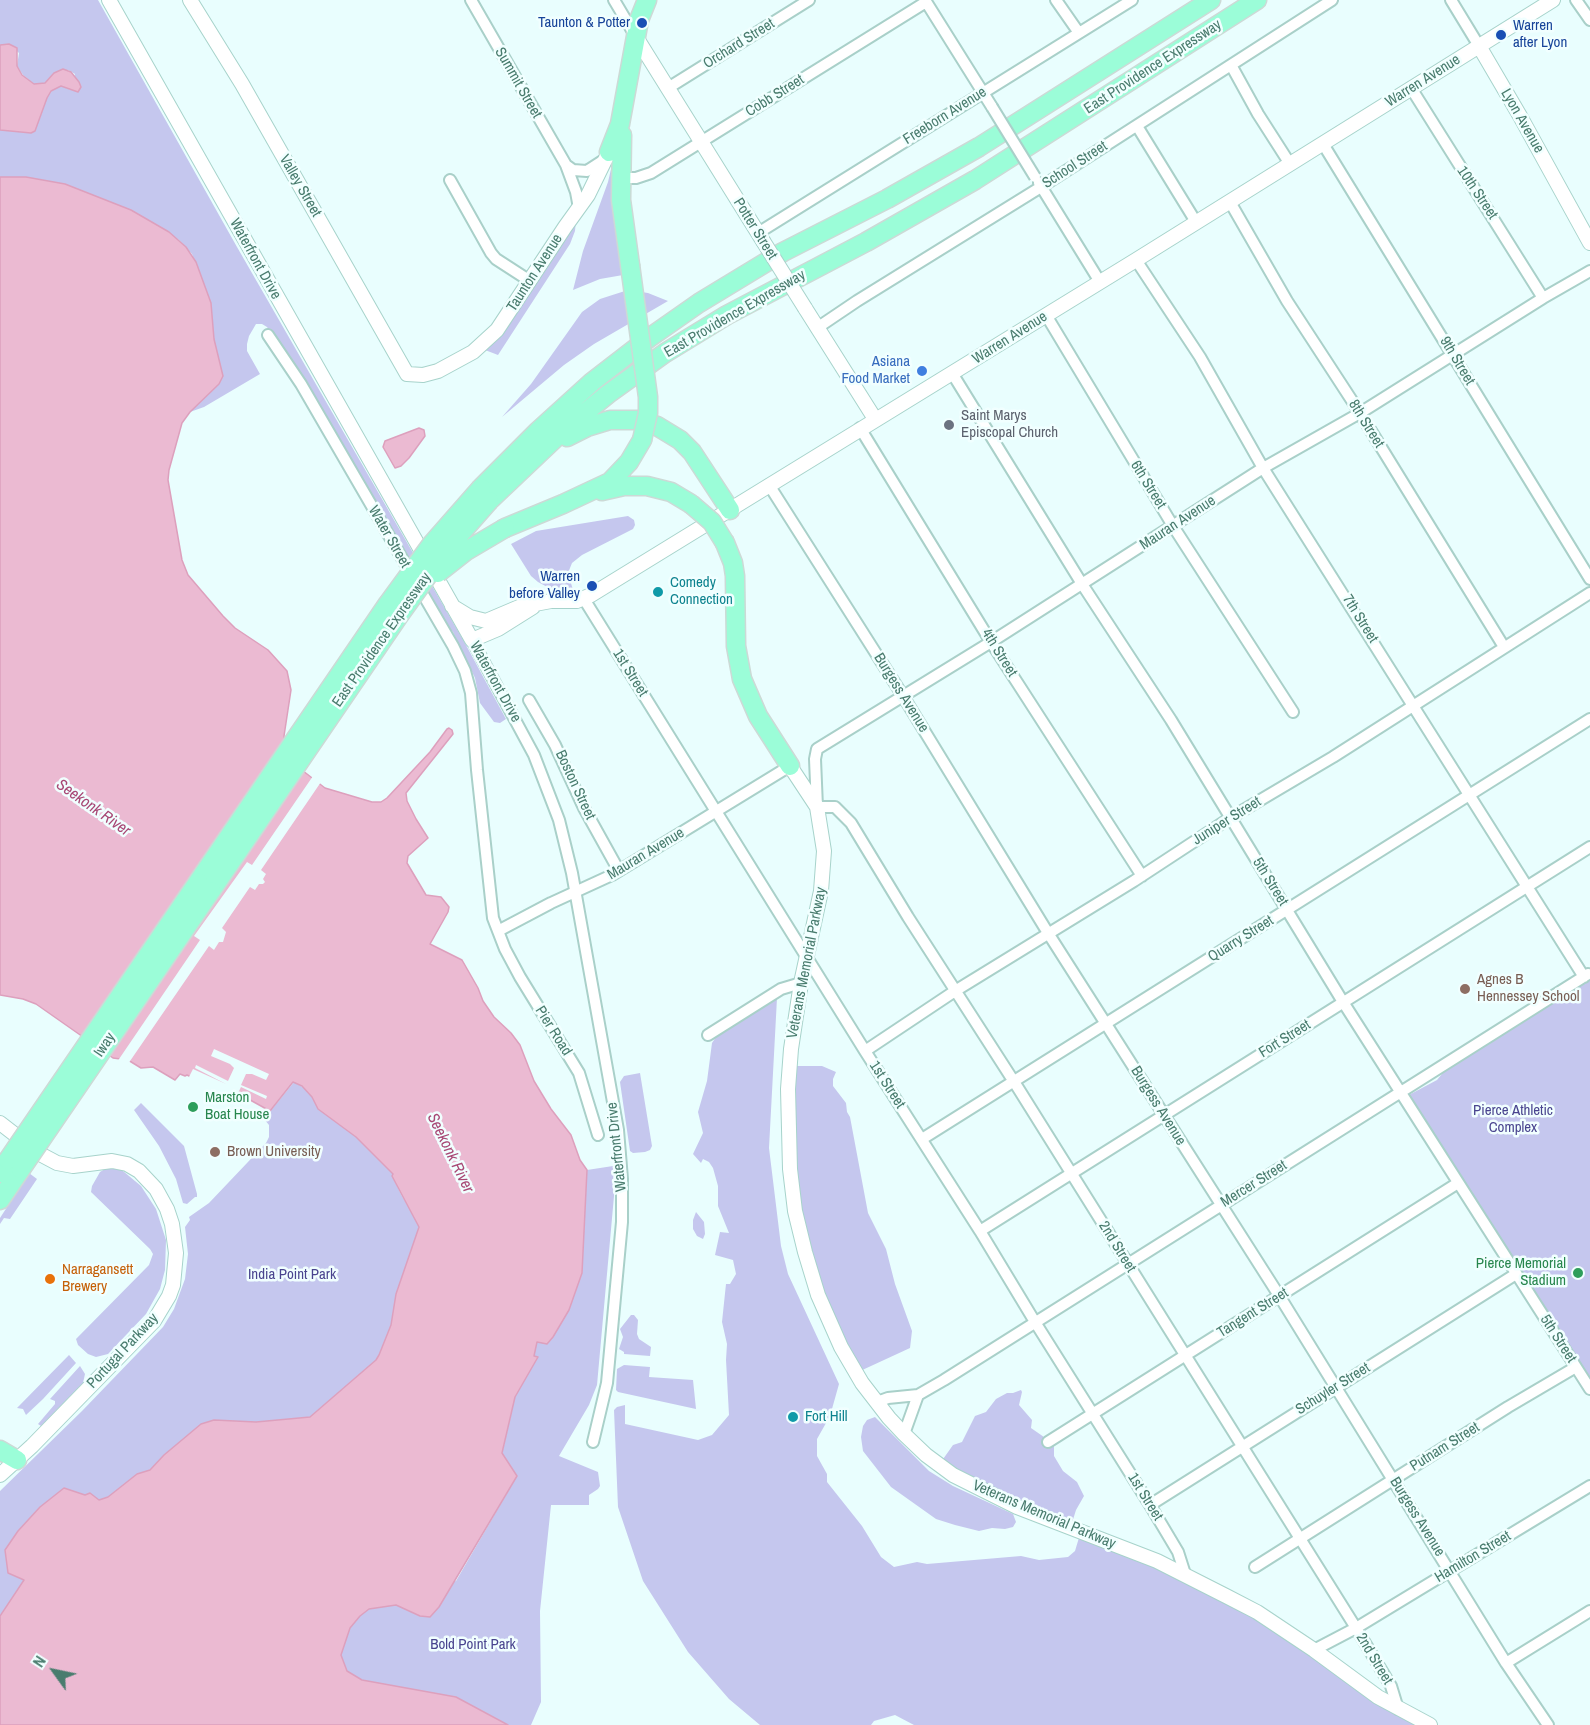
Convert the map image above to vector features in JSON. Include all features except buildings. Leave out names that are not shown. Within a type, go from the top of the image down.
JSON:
[{"type":"highway","name":"Taunton Avenue","points":[[609,153],[620,124],[641,14],[647,0]]},
{"type":"highway","name":"East Providence Expressway","points":[[204,886],[485,494],[538,431],[592,382],[699,303],[775,256],[887,199],[969,153],[1210,0]]},
{"type":"highway","name":"East Providence Expressway","points":[[204,886],[416,565],[452,520],[519,471],[600,400],[673,348],[727,315],[879,235],[975,180],[1257,0]]},
{"type":"highway","name":"Taunton Avenue","points":[[563,504],[610,482],[629,462],[642,440],[648,413],[648,397],[621,211],[620,124]]},
{"type":"highway","points":[[519,471],[555,444],[587,427],[610,420],[639,420],[665,430],[686,446],[730,510]]},
{"type":"highway","points":[[400,614],[446,566],[476,544],[505,528],[563,504],[609,489],[639,486],[671,492],[691,504],[712,522],[725,543],[733,563],[735,576],[736,636],[742,679],[758,716],[790,766]]},
{"type":"highway","name":"Iway","points":[[0,1200],[10,1167],[204,886]]},
{"type":"highway","points":[[0,1450],[17,1460]]},
{"type":"main road","name":"Waterfront Drive","points":[[109,0],[472,640]]},
{"type":"main road","name":"Valley Street","points":[[190,0],[242,84],[407,374]]},
{"type":"main road","name":"Warren Avenue","points":[[492,619],[519,607],[550,601],[572,602],[584,599],[1230,202],[1552,0]]},
{"type":"main road","name":"Potter Street","points":[[636,37],[875,419]]},
{"type":"main road","name":"Lyon Avenue","points":[[1479,46],[1590,243]]},
{"type":"main road","name":"Taunton Avenue","points":[[407,374],[434,373],[480,347],[504,322],[597,180],[609,153]]},
{"type":"main road","points":[[472,640],[498,629],[537,604]]},
{"type":"main road","points":[[453,606],[465,615],[478,620],[492,619]]},
{"type":"main road","points":[[472,640],[492,619]]},
{"type":"main road","name":"Veterans Memorial Parkway","points":[[790,766],[817,807],[823,834],[824,870],[808,958],[801,983],[791,1048],[788,1089],[790,1168],[795,1211],[818,1295],[841,1347],[862,1383],[904,1434],[926,1455],[953,1475],[996,1498],[1158,1561],[1185,1574],[1257,1612],[1398,1709],[1430,1725]]},
{"type":"main road","name":"Portugal Parkway","points":[[0,1123],[43,1156],[68,1165],[117,1161],[131,1166],[143,1175],[159,1195],[171,1219],[176,1240],[176,1268],[169,1296],[154,1321],[0,1475]]},
{"type":"street","name":"Summit Street","points":[[471,0],[566,165],[579,208]]},
{"type":"street","points":[[614,0],[636,37]]},
{"type":"street","name":"Orchard Street","points":[[668,88],[809,0]]},
{"type":"street","points":[[1056,0],[1079,33]]},
{"type":"street","name":"Freeborn Avenue","points":[[760,237],[1132,0]]},
{"type":"street","name":"School Street","points":[[817,328],[1038,182],[1137,126],[1332,0]]},
{"type":"street","name":"Lyon Avenue","points":[[1451,0],[1479,46]]},
{"type":"street","points":[[1576,0],[1590,20]]},
{"type":"street","points":[[926,1],[1100,282]]},
{"type":"street","name":"Cobb Street","points":[[620,178],[636,178],[645,175],[926,1]]},
{"type":"street","points":[[1232,65],[1258,114],[1290,164]]},
{"type":"street","name":"10th Street","points":[[1411,88],[1543,298]]},
{"type":"street","points":[[1137,126],[1196,222]]},
{"type":"street","name":"9th Street","points":[[1323,144],[1590,579]]},
{"type":"street","points":[[566,165],[573,170],[587,171],[600,164],[609,153]]},
{"type":"street","points":[[450,180],[490,253],[530,281]]},
{"type":"street","name":"8th Street","points":[[1230,202],[1287,301],[1504,647]]},
{"type":"street","name":"7th Street","points":[[1136,260],[1200,357],[1263,468],[1587,975]]},
{"type":"street","name":"Mauran Avenue","points":[[817,807],[815,759],[817,749],[991,642],[1263,468],[1359,413],[1590,271]]},
{"type":"street","name":"6th Street","points":[[1046,315],[1173,526],[1293,712]]},
{"type":"street","name":"Water Street","points":[[268,334],[301,384],[453,646],[465,671],[472,703],[475,758],[490,902],[498,931]]},
{"type":"street","name":"5th Street","points":[[952,373],[1082,584],[1171,720],[1343,1002],[1590,1389]]},
{"type":"street","name":"4th Street","points":[[860,428],[991,642],[1142,876]]},
{"type":"street","name":"Burgess Avenue","points":[[769,485],[903,696],[1163,1116],[1280,1297],[1506,1663],[1548,1725]]},
{"type":"street","name":"Juniper Street","points":[[865,1051],[955,991],[1142,876],[1230,818],[1333,757],[1590,593]]},
{"type":"street","name":"1st Street","points":[[584,599],[1150,1504],[1178,1552],[1185,1574]]},
{"type":"street","name":"Waterfront Drive","points":[[472,640],[543,773],[562,828],[618,1130],[622,1179],[621,1222],[606,1383],[593,1442]]},
{"type":"street","name":"Boston Street","points":[[529,700],[555,745],[584,808],[619,871]]},
{"type":"street","name":"Quarry Street","points":[[922,1139],[1590,719]]},
{"type":"street","name":"Mauran Avenue","points":[[498,931],[619,871],[790,766]]},
{"type":"street","name":"2nd Street","points":[[817,807],[835,807],[851,823],[1356,1628],[1391,1686],[1398,1709]]},
{"type":"street","name":"Fort Street","points":[[980,1231],[1590,847]]},
{"type":"street","name":"Pier Road","points":[[498,931],[520,977],[579,1073],[598,1135]]},
{"type":"street","name":"Mercer Street","points":[[877,1402],[888,1398],[918,1395],[1587,975]]},
{"type":"street","points":[[708,1035],[781,989],[801,983]]},
{"type":"street","name":"Tangent Street","points":[[1048,1442],[1458,1183]]},
{"type":"street","name":"Schuyler Street","points":[[1150,1504],[1516,1274]]},
{"type":"street","name":"Putnam Street","points":[[1255,1567],[1576,1367]]},
{"type":"street","points":[[904,1434],[918,1395]]},
{"type":"street","name":"Hamilton Street","points":[[1314,1650],[1356,1628],[1590,1486]]},
{"type":"street","points":[[1506,1663],[1590,1611]]},
{"type":"green space","points":[[0,0],[98,0],[506,719],[500,723],[494,722],[480,703],[475,678],[453,632],[444,622],[320,406],[267,327],[256,324],[247,344],[247,351],[260,374],[204,407],[190,412],[219,384],[223,376],[214,339],[211,303],[192,254],[179,240],[131,210],[65,184],[26,177],[0,177],[0,130],[31,133],[51,91],[61,86],[71,90],[75,74],[68,70],[54,73],[45,83],[39,85],[34,84],[23,75],[17,66],[19,53],[9,44],[0,45]]},
{"type":"green space","points":[[612,165],[614,165],[623,275],[600,279],[573,290],[583,251]]},
{"type":"green space","points":[[576,220],[570,244],[498,355],[485,350],[501,334]]},
{"type":"green space","points":[[628,290],[648,293],[668,301],[594,344],[564,365],[502,417],[531,384],[582,312],[600,299]]},
{"type":"green space","points":[[628,516],[634,520],[633,529],[582,555],[572,563],[568,573],[573,590],[569,591],[551,589],[538,582],[531,576],[511,544],[536,531]]},
{"type":"green space","name":"Pierce Athletic Complex","points":[[1590,978],[1590,1386],[1407,1096],[1437,1080],[1446,1069]]},
{"type":"green space","points":[[777,998],[769,1148],[781,1246],[788,1274],[839,1384],[830,1416],[817,1439],[817,1456],[827,1474],[827,1482],[862,1526],[881,1557],[894,1567],[917,1562],[927,1564],[1021,1556],[1039,1560],[1068,1557],[1075,1551],[1081,1531],[1189,1575],[1424,1725],[914,1725],[895,1715],[874,1721],[871,1725],[760,1725],[729,1699],[688,1652],[643,1581],[618,1507],[614,1410],[625,1405],[625,1424],[698,1440],[712,1435],[729,1415],[727,1344],[722,1322],[726,1284],[730,1284],[736,1274],[733,1260],[715,1255],[720,1232],[729,1233],[718,1206],[718,1186],[713,1168],[703,1159],[701,1163],[693,1154],[703,1133],[698,1112],[707,1081],[712,1043],[716,1037]]},
{"type":"green space","points":[[796,1066],[822,1066],[836,1072],[833,1086],[846,1103],[850,1117],[868,1213],[886,1249],[895,1284],[912,1331],[910,1348],[858,1372],[818,1281],[805,1234],[790,1131]]},
{"type":"green space","points":[[640,1073],[652,1146],[645,1152],[633,1153],[630,1151],[620,1082],[624,1076]]},
{"type":"green space","name":"India Point Park","points":[[294,1082],[306,1089],[325,1114],[356,1137],[394,1174],[392,1176],[419,1225],[396,1294],[391,1325],[379,1355],[310,1417],[256,1422],[214,1420],[164,1455],[150,1470],[137,1474],[108,1497],[40,1507],[18,1531],[5,1550],[24,1580],[0,1616],[0,1491],[163,1327],[174,1309],[185,1279],[188,1254],[185,1227],[190,1220],[189,1217],[209,1203],[266,1143],[269,1137],[269,1125],[264,1119]]},
{"type":"green space","points":[[141,1103],[184,1146],[197,1194],[197,1197],[187,1204],[183,1203],[176,1179],[159,1146],[134,1110]]},
{"type":"green space","points":[[117,1166],[141,1186],[156,1209],[166,1240],[165,1270],[160,1289],[146,1314],[108,1354],[96,1357],[88,1354],[78,1345],[76,1339],[149,1265],[153,1254],[91,1192],[100,1172],[108,1167]]},
{"type":"green space","name":"Bold Point Park","points":[[613,1166],[614,1196],[597,1385],[589,1405],[559,1456],[598,1472],[600,1486],[589,1495],[589,1505],[551,1505],[540,1611],[541,1702],[531,1725],[489,1725],[319,1665],[336,1618],[456,1581],[517,1476],[502,1454],[515,1397],[537,1357],[534,1356],[537,1342],[547,1344],[553,1337],[569,1310],[582,1273],[587,1170]]},
{"type":"green space","points":[[29,1173],[37,1179],[10,1219],[4,1218],[0,1224],[0,1218]]},
{"type":"green space","points":[[696,1212],[704,1222],[703,1239],[697,1236],[693,1229]]},
{"type":"green space","points":[[631,1315],[638,1320],[639,1339],[651,1347],[650,1356],[624,1354],[619,1349],[623,1337],[620,1329]]},
{"type":"green space","points":[[69,1355],[76,1363],[43,1399],[26,1415],[23,1409],[17,1408]]},
{"type":"green space","points":[[624,1365],[650,1367],[649,1377],[693,1380],[696,1409],[618,1392],[616,1390],[617,1369]]},
{"type":"green space","points":[[80,1366],[85,1374],[83,1383],[41,1426],[38,1424],[55,1404],[55,1401],[50,1399]]},
{"type":"green space","points":[[1021,1390],[1019,1405],[1032,1420],[1031,1428],[1054,1444],[1054,1456],[1063,1471],[1077,1482],[1084,1496],[1071,1526],[941,1462],[953,1445],[962,1442],[975,1416],[986,1412],[996,1399],[1007,1393]]},
{"type":"green space","points":[[875,1417],[929,1471],[953,1486],[1013,1514],[1016,1522],[1013,1527],[979,1531],[936,1519],[891,1487],[863,1451],[861,1437],[863,1426],[867,1420]]},
{"type":"water","points":[[9,44],[17,48],[17,66],[22,75],[34,84],[45,83],[54,73],[63,69],[71,72],[81,87],[78,92],[61,86],[51,91],[35,131],[31,133],[0,130],[0,45]]},
{"type":"water","name":"Seekonk River","points":[[0,177],[26,177],[65,184],[131,210],[169,232],[186,247],[196,262],[211,303],[214,339],[223,376],[219,384],[182,423],[169,470],[168,480],[182,560],[188,575],[223,616],[235,628],[268,650],[287,671],[291,690],[284,736],[285,745],[298,767],[325,788],[372,802],[381,802],[430,752],[447,729],[452,730],[453,734],[406,793],[407,801],[428,838],[408,856],[407,863],[426,895],[441,897],[449,907],[430,944],[462,960],[483,1001],[494,1017],[520,1045],[534,1081],[551,1109],[571,1135],[580,1160],[587,1170],[582,1273],[569,1310],[553,1337],[547,1344],[537,1342],[534,1356],[538,1357],[515,1397],[502,1453],[517,1476],[439,1607],[430,1617],[420,1616],[396,1605],[369,1609],[350,1628],[341,1655],[347,1671],[362,1680],[456,1697],[508,1725],[0,1725],[0,1616],[24,1580],[8,1573],[5,1550],[18,1531],[40,1507],[64,1488],[85,1495],[90,1493],[99,1500],[108,1497],[137,1474],[150,1470],[201,1424],[214,1420],[256,1422],[310,1417],[379,1355],[391,1325],[396,1294],[419,1227],[393,1174],[356,1137],[318,1109],[312,1097],[302,1086],[293,1082],[270,1111],[243,1096],[236,1099],[187,1075],[180,1074],[175,1080],[153,1067],[141,1068],[128,1060],[113,1058],[36,1004],[0,995]]},
{"type":"water","points":[[419,428],[424,430],[425,436],[409,458],[401,466],[395,468],[383,447],[385,441]]},
{"type":"pier","points":[[313,776],[321,782],[261,870],[266,874],[263,879],[265,882],[259,884],[255,890],[250,887],[222,928],[226,932],[223,942],[219,942],[214,950],[209,946],[128,1064],[117,1062],[200,940],[194,936],[247,862],[252,865]]},
{"type":"pier","points":[[214,1049],[269,1074],[266,1080],[246,1074],[241,1085],[267,1096],[266,1099],[241,1087],[234,1101],[193,1081],[189,1077],[193,1069],[226,1084],[195,1068],[196,1065],[228,1081],[234,1068],[211,1056]]},
{"type":"place","name":"Taunton & Potter","points":[[642,23]]},
{"type":"place","name":"Warren after Lyon","points":[[1501,35]]},
{"type":"place","name":"Asiana Food Market","points":[[922,371]]},
{"type":"place","name":"Saint Marys Episcopal Church","points":[[949,425]]},
{"type":"place","name":"Warren before Valley","points":[[592,586]]},
{"type":"place","name":"Comedy Connection","points":[[658,592]]},
{"type":"place","name":"Agnes B Hennessey School","points":[[1465,989]]},
{"type":"place","name":"Marston Boat House","points":[[193,1107]]},
{"type":"place","name":"Brown University","points":[[215,1152]]},
{"type":"place","name":"Pierce Memorial Stadium","points":[[1578,1273]]},
{"type":"place","name":"Narragansett Brewery","points":[[50,1279]]},
{"type":"place","name":"Fort Hill","points":[[793,1417]]}]
